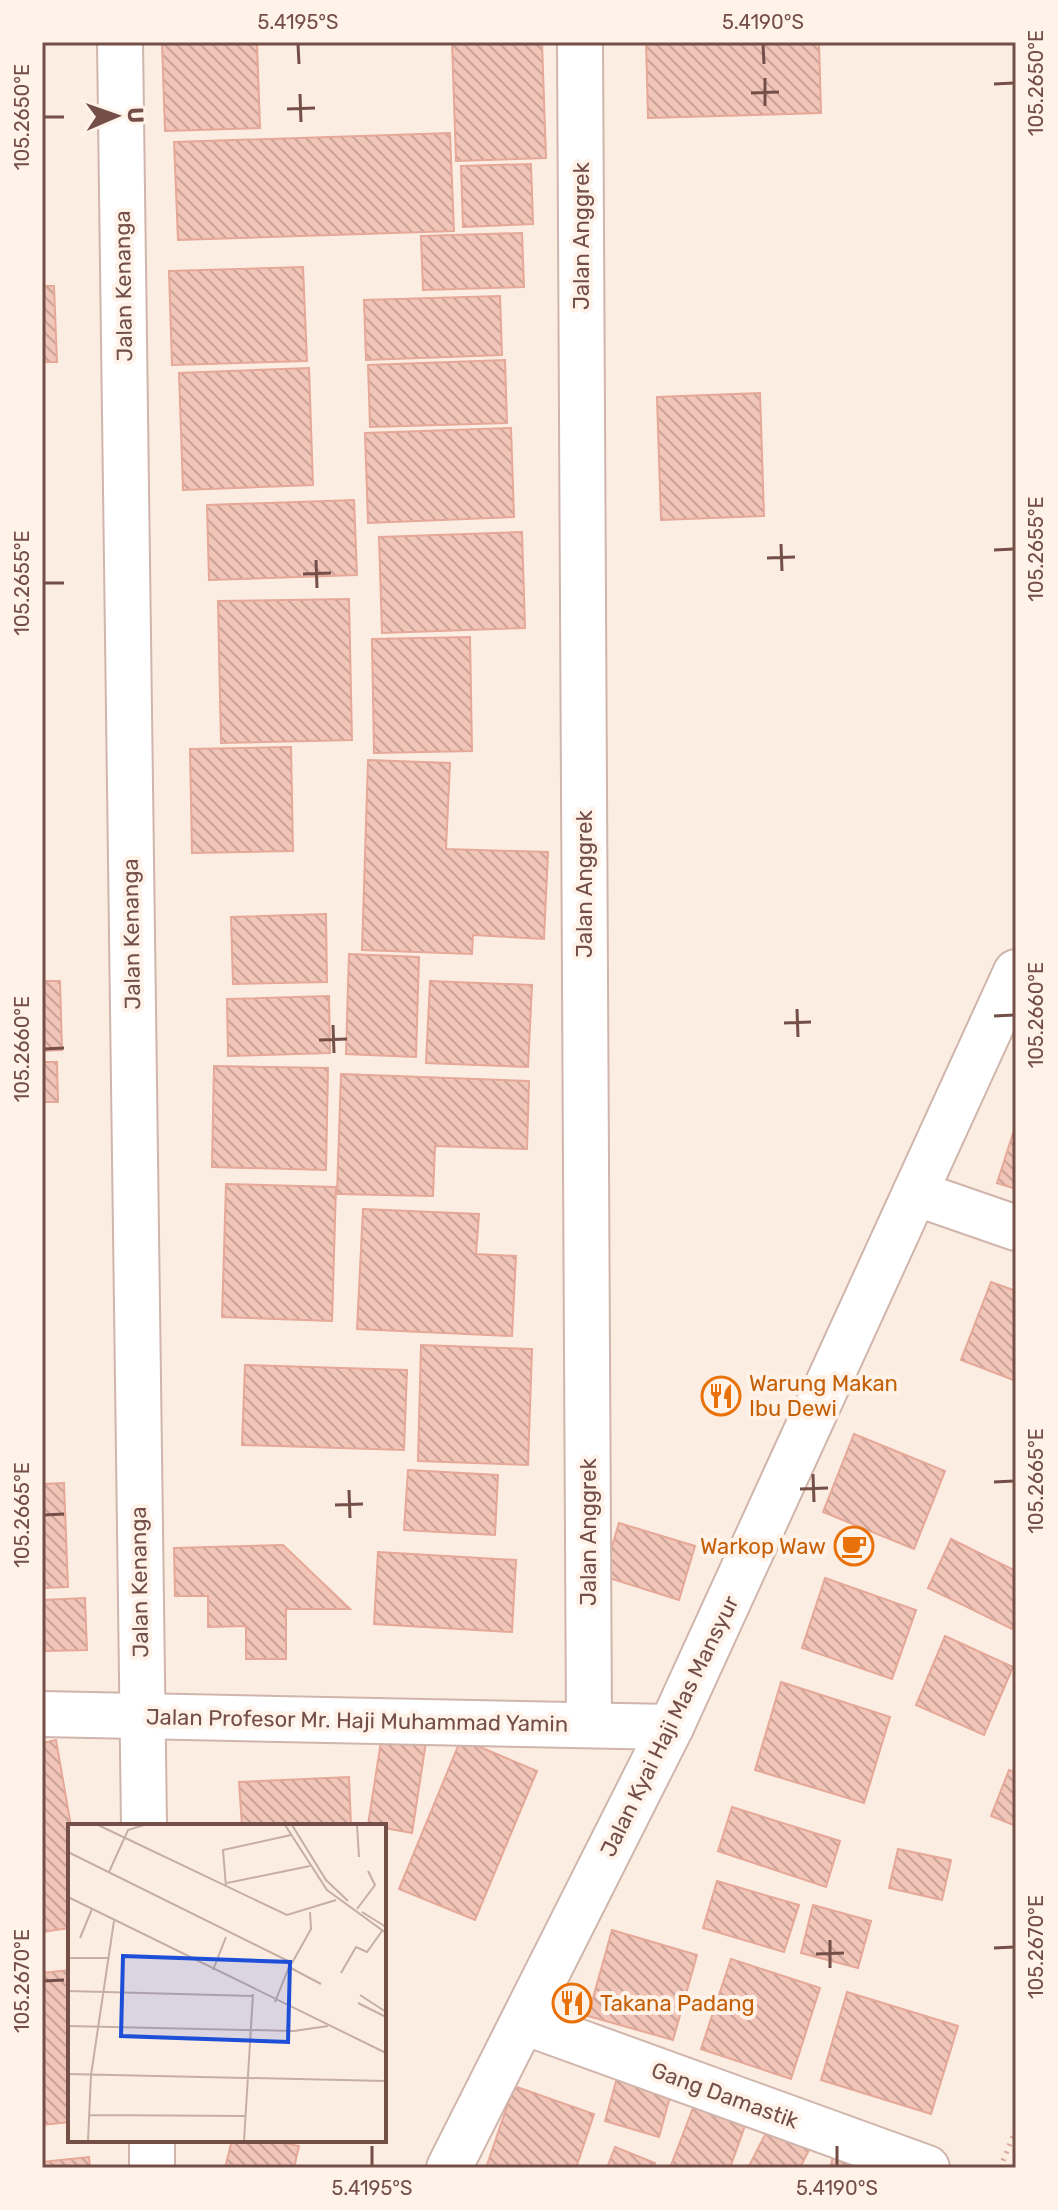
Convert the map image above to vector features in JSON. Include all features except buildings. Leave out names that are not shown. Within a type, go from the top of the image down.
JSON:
[{"type":"street","name":"Jalan Kenanga","points":[[120,42],[144,1824]]},
{"type":"street","name":"Jalan Anggrek","points":[[580,42],[589,1725]]},
{"type":"street","name":"Jalan Kyai Haji Mas Mansyur","points":[[449,2168],[671,1727],[1016,972]]},
{"type":"street","points":[[915,1193],[1016,1228]]},
{"type":"street","name":"Jalan Profesor Mr. Haji Muhammad Yamin","points":[[42,1714],[671,1727]]},
{"type":"street","name":"Gang Damastik","points":[[524,2022],[927,2168]]},
{"type":"street","points":[[152,2142],[152,2168]]},
{"type":"path","points":[[1000,2168],[1016,2129]]},
{"type":"place","name":"Warung Makan Ibu Dewi","points":[[721,1396]]},
{"type":"place","name":"Warkop Waw","points":[[854,1546]]},
{"type":"place","name":"Takana Padang","points":[[572,2003]]}]
